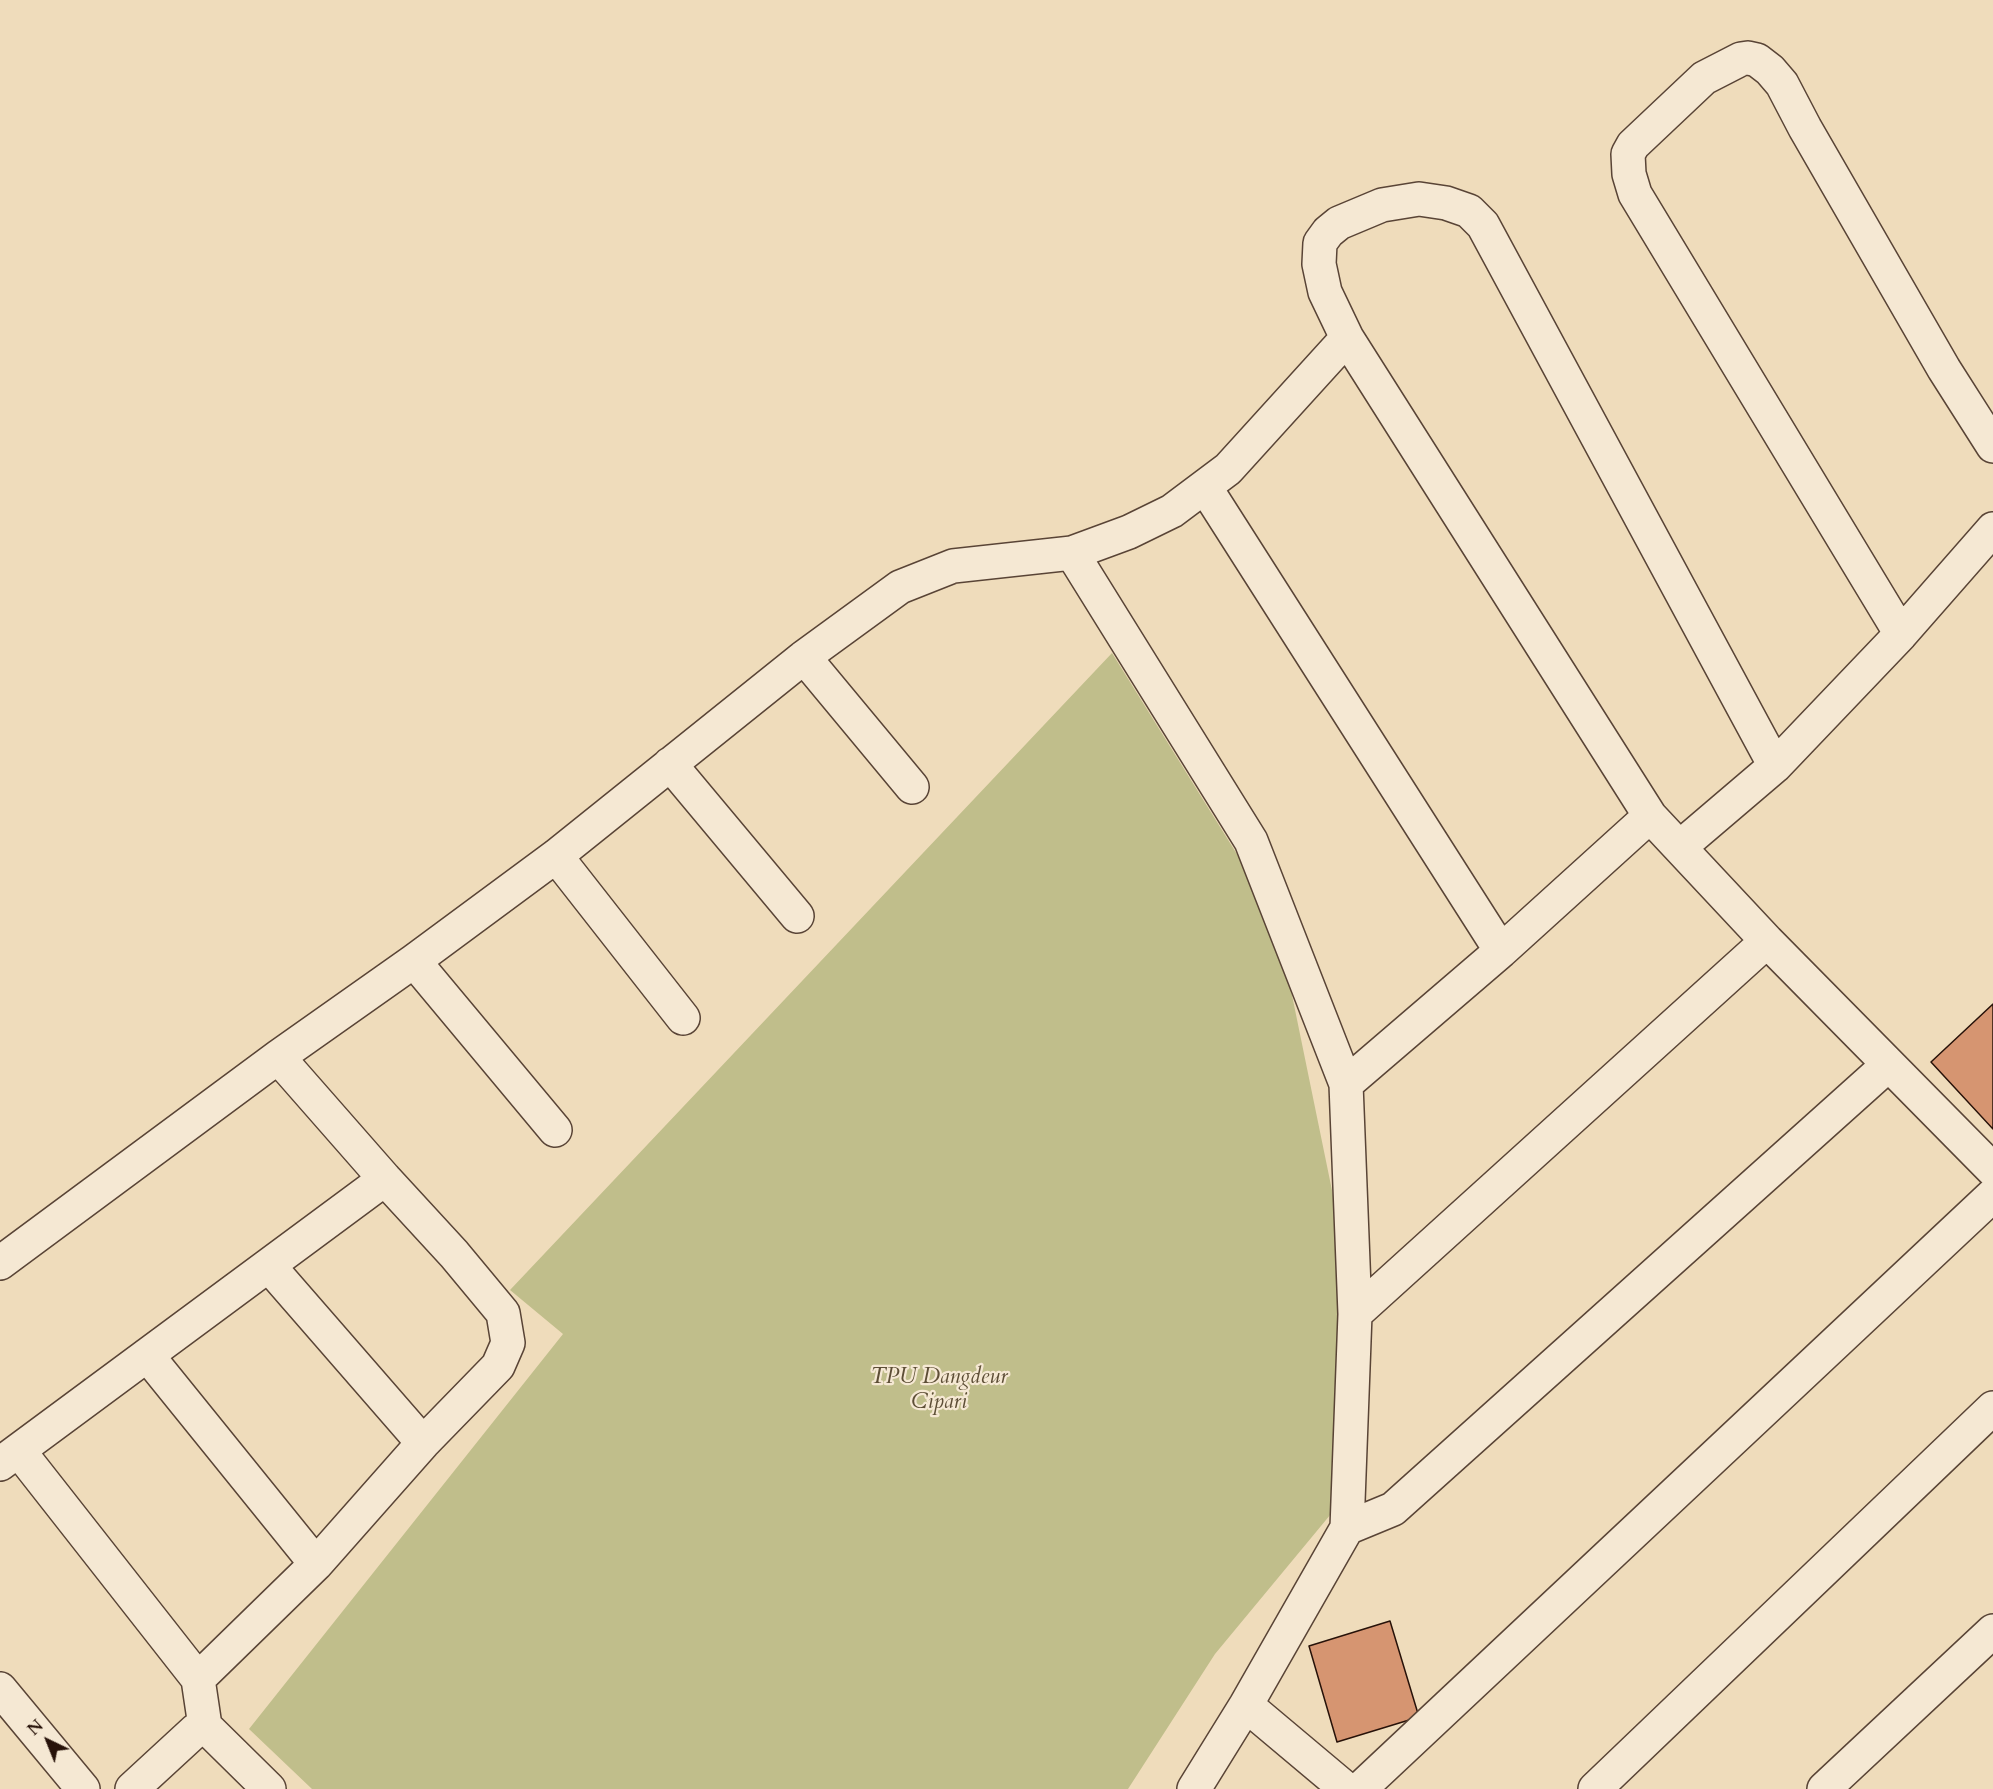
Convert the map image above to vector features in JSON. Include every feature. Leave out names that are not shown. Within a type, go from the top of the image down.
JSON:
[{"type":"street","points":[[1901,634],[1635,194],[1629,174],[1628,154],[1633,146],[1704,78],[1741,59],[1748,58],[1757,60],[1770,70],[1782,84],[1932,349],[1993,446]]},
{"type":"street","points":[[1775,766],[1483,225],[1469,211],[1446,202],[1419,199],[1382,205],[1339,223],[1328,232],[1320,243],[1319,264],[1325,292],[1347,338],[1650,816],[1767,941],[1993,1170]]},
{"type":"street","points":[[1,1259],[556,856],[804,657],[900,587],[953,566],[1072,554],[1140,527],[1172,511],[1228,469],[1347,338]]},
{"type":"street","points":[[1205,487],[1501,951]]},
{"type":"street","points":[[1680,848],[1775,766],[1901,634],[1993,529]]},
{"type":"street","points":[[1072,554],[1251,841],[1346,1084],[1355,1314],[1347,1528],[1246,1705],[1194,1789]]},
{"type":"street","points":[[804,657],[912,787]]},
{"type":"street","points":[[670,764],[797,916]]},
{"type":"street","points":[[1346,1084],[1501,951],[1650,816]]},
{"type":"street","points":[[556,856],[683,1018]]},
{"type":"street","points":[[1355,1314],[1767,941]]},
{"type":"street","points":[[414,961],[555,1130]]},
{"type":"street","points":[[198,1679],[316,1564],[423,1443],[498,1366],[508,1343],[503,1312],[278,1057]]},
{"type":"street","points":[[1347,1528],[1393,1509],[1888,1065]]},
{"type":"street","points":[[268,1789],[205,1726],[198,1679],[9,1458],[385,1179]]},
{"type":"street","points":[[1360,1789],[1993,1195]]},
{"type":"street","points":[[269,1266],[423,1443]]},
{"type":"street","points":[[147,1355],[316,1564]]},
{"type":"street","points":[[1595,1789],[1993,1408]]},
{"type":"street","points":[[1824,1789],[1993,1630]]},
{"type":"street","points":[[0,1689],[83,1789]]},
{"type":"street","points":[[1246,1705],[1346,1789]]},
{"type":"street","points":[[132,1789],[196,1730],[205,1726]]},
{"type":"green space","name":"TPU Dangdeur Cipari","points":[[1112,653],[1276,917],[1352,1288],[1345,1497],[1215,1654],[1128,1789],[312,1789],[249,1729],[563,1334],[510,1290]]},
{"type":"building","points":[[1993,1004],[1993,1129],[1931,1062]]},
{"type":"building","points":[[1390,1621],[1419,1717],[1337,1742],[1309,1646]]}]
